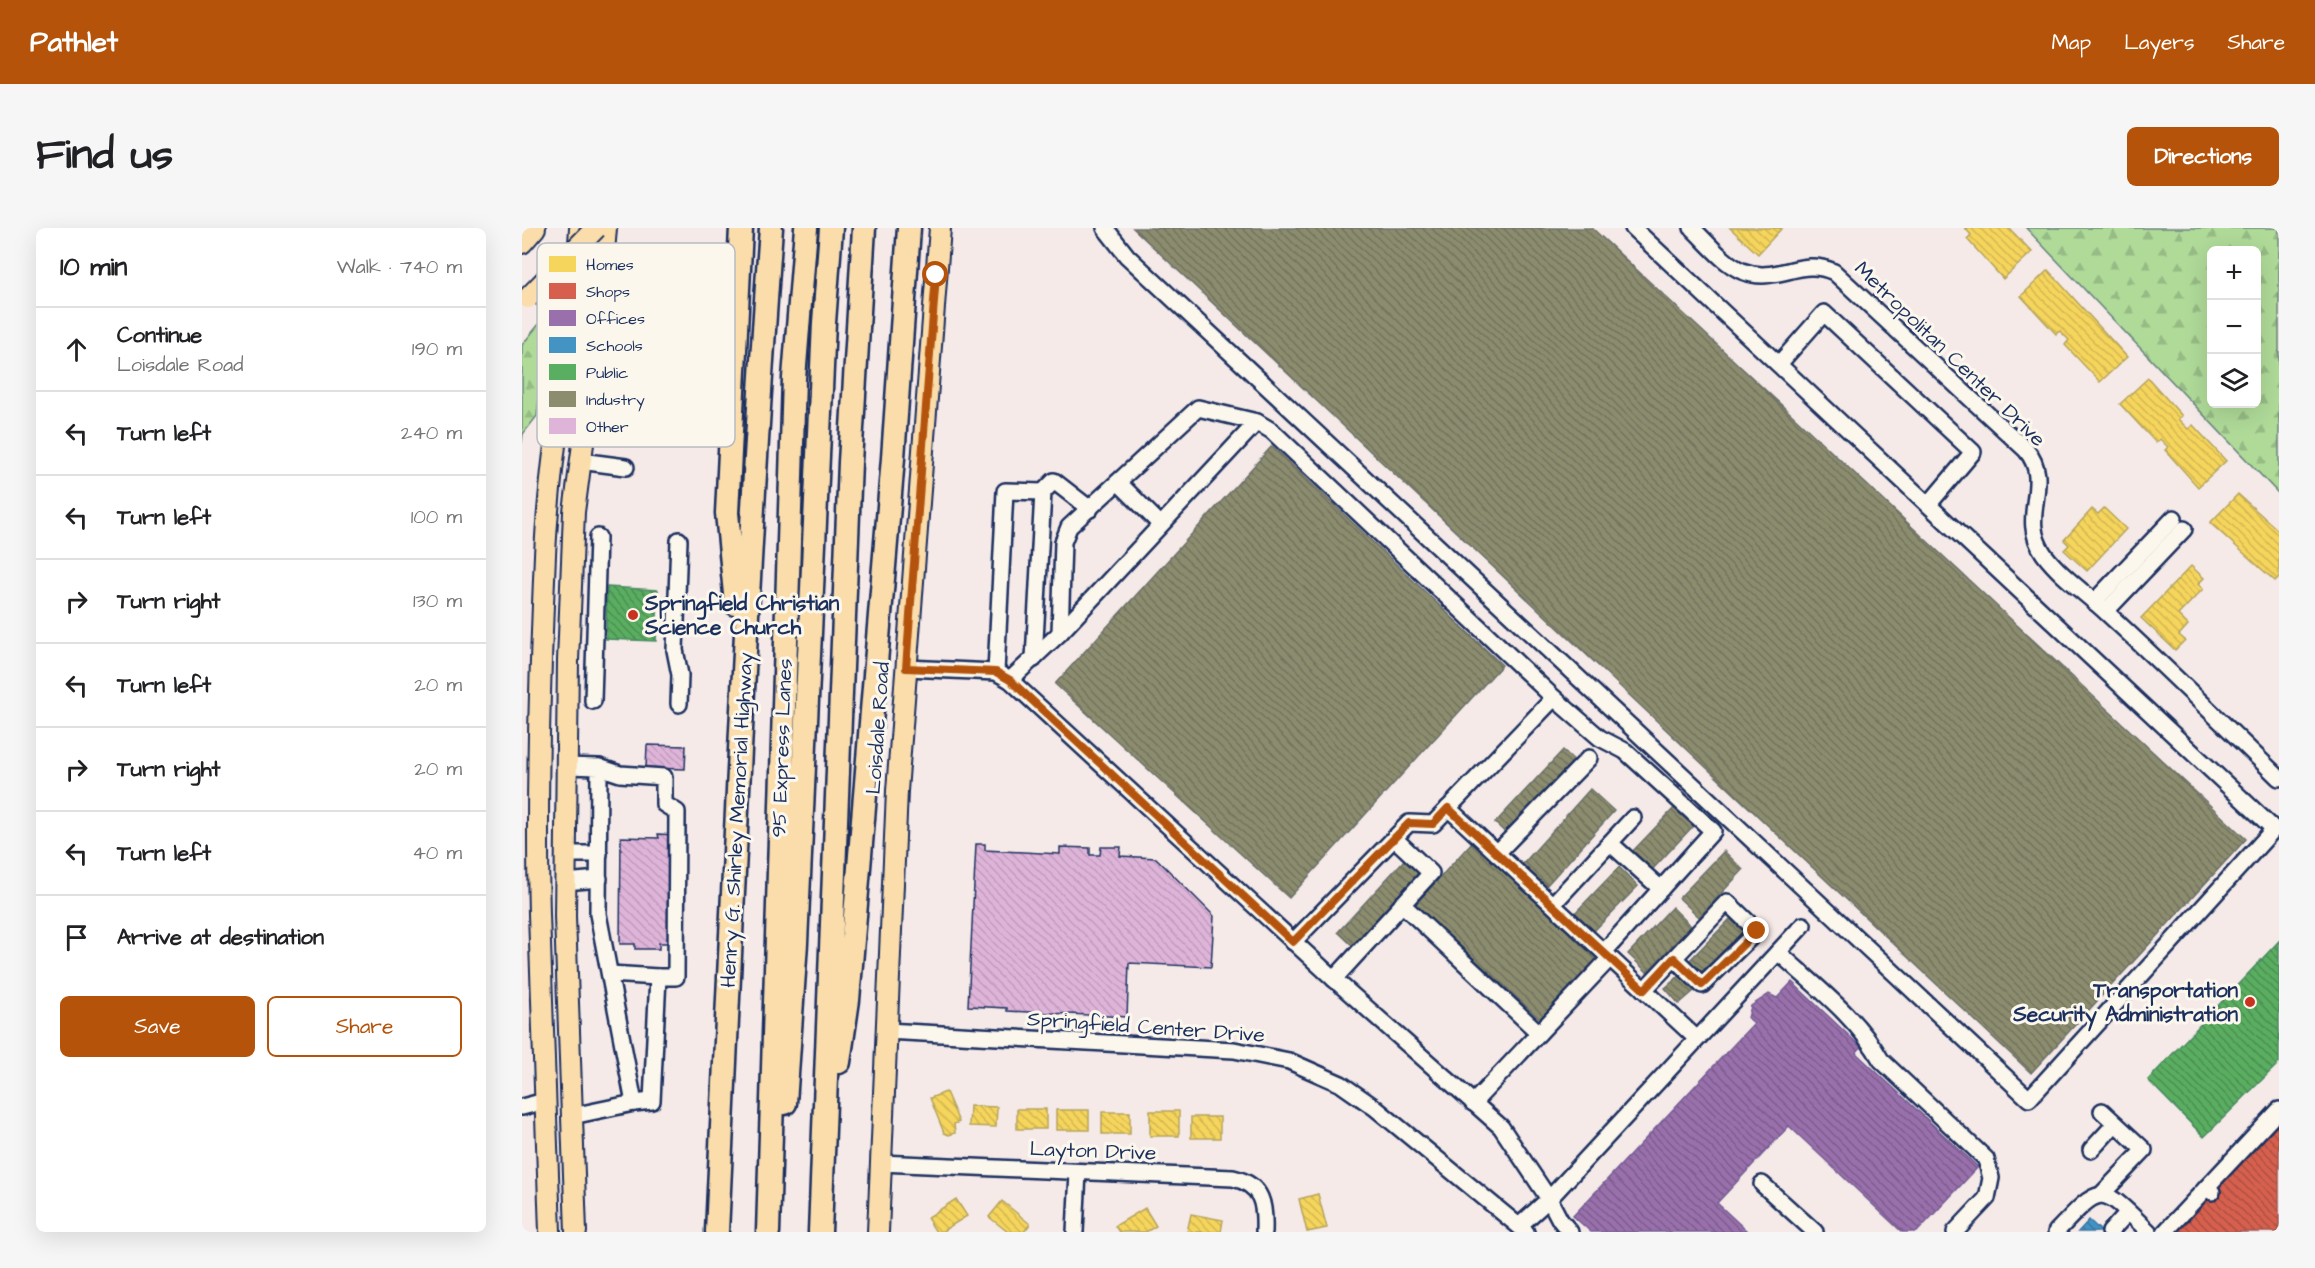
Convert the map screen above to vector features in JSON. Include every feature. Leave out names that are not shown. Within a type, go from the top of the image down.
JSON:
[{"type":"highway","points":[[735,350],[741,228]]},
{"type":"highway","name":"Henry G. Shirley Memorial Highway","points":[[717,1232],[744,666],[771,228]]},
{"type":"highway","name":"95 Express Lanes","points":[[768,1232],[794,378],[806,228]]},
{"type":"highway","points":[[769,1209],[786,1097],[795,955],[824,323],[831,228]]},
{"type":"highway","points":[[820,1232],[850,462],[864,228]]},
{"type":"highway","points":[[824,1146],[848,1000],[893,458],[909,228]]},
{"type":"highway","points":[[730,447],[727,513],[744,666]]},
{"type":"main road","points":[[579,243],[580,228]]},
{"type":"main road","points":[[582,243],[596,228]]},
{"type":"main road","points":[[605,243],[606,228]]},
{"type":"main road","name":"Loisdale Road","points":[[878,1232],[894,847],[940,228]]},
{"type":"main road","points":[[936,275],[951,228]]},
{"type":"main road","points":[[525,302],[537,289]]},
{"type":"main road","points":[[550,1232],[545,1101],[530,855],[538,790],[545,555],[549,493],[555,447]]},
{"type":"main road","points":[[576,1232],[565,882],[565,766],[571,556],[582,447]]},
{"type":"main road","points":[[545,555],[571,556]]},
{"type":"main road","points":[[530,855],[565,854]]},
{"type":"main road","points":[[530,884],[565,882]]},
{"type":"street","points":[[1106,228],[1136,264],[2029,1099],[2274,829],[1633,228]]},
{"type":"street","name":"Metropolitan Center Drive","points":[[1692,228],[1729,262],[1743,271],[1772,275],[1811,266],[1827,269],[1844,280],[2031,456],[2035,462],[2038,477],[2032,516],[2037,542],[2049,561],[2279,778]]},
{"type":"street","points":[[1779,364],[1824,313],[1973,452],[1929,504]]},
{"type":"street","points":[[1060,633],[1063,542],[1069,527],[1198,408],[1257,422],[1280,439],[1554,698],[1600,738],[1625,751],[1713,831],[1539,1034],[1473,1103]]},
{"type":"street","points":[[1010,680],[1060,633],[1257,422]]},
{"type":"street","points":[[580,461],[626,467]]},
{"type":"street","points":[[1034,659],[1043,492],[1054,481],[1090,509]]},
{"type":"street","points":[[1118,482],[1160,524]]},
{"type":"street","points":[[996,672],[1005,491],[1043,492]]},
{"type":"street","points":[[2100,607],[2179,524]]},
{"type":"street","points":[[593,701],[598,537]]},
{"type":"street","points":[[679,540],[675,650],[678,666],[679,704]]},
{"type":"street","points":[[571,556],[597,560]]},
{"type":"street","points":[[568,661],[594,662]]},
{"type":"street","points":[[906,668],[996,672],[1010,680],[1293,942],[1501,1127],[1570,1232]]},
{"type":"street","points":[[1293,942],[1409,823],[1433,824],[1554,698]]},
{"type":"street","points":[[1497,854],[1589,758]]},
{"type":"street","points":[[565,766],[599,767],[620,774],[664,777],[664,804],[677,812],[676,977],[610,974]]},
{"type":"street","points":[[599,767],[598,914],[634,1103]]},
{"type":"street","points":[[1448,808],[1697,1039]]},
{"type":"street","points":[[1553,904],[1633,818]]},
{"type":"street","points":[[1334,979],[1431,873],[1394,838]]},
{"type":"street","points":[[1610,843],[1661,889]]},
{"type":"street","points":[[565,854],[599,854]]},
{"type":"street","points":[[565,882],[599,879]]},
{"type":"street","points":[[1644,990],[1674,958],[1727,902],[1757,931],[1702,985],[1674,958]]},
{"type":"street","points":[[1402,904],[1539,1034]]},
{"type":"street","points":[[1522,1229],[1803,925]]},
{"type":"street","points":[[1778,952],[1835,1004],[1872,1044],[1881,1060],[1986,1160],[1991,1178],[1987,1198],[1955,1232]]},
{"type":"street","points":[[572,1116],[652,1101],[658,977]]},
{"type":"street","name":"Springfield Center Drive","points":[[886,1031],[1234,1050],[1288,1061],[1341,1084],[1374,1107],[1522,1229]]},
{"type":"street","points":[[522,1107],[545,1101]]},
{"type":"street","points":[[2165,1232],[2210,1190],[2279,1110]]},
{"type":"street","points":[[2102,1112],[2144,1150],[2102,1194]]},
{"type":"street","points":[[2091,1150],[2115,1124]]},
{"type":"street","name":"Layton Drive","points":[[880,1163],[1241,1180],[1255,1190],[1263,1204],[1264,1232]]},
{"type":"street","points":[[1076,1232],[1078,1172]]},
{"type":"street","points":[[1761,1184],[1815,1232]]},
{"type":"street","points":[[2056,1232],[2085,1201],[2102,1194],[2109,1196],[2149,1232]]},
{"type":"street","points":[[2110,1232],[2128,1212]]},
{"type":"green space","points":[[2026,228],[2279,228],[2279,494]]},
{"type":"green space","points":[[537,327],[537,416],[523,434],[522,443],[522,345]]},
{"type":"building: Homes","points":[[1730,228],[1782,228],[1758,254]]},
{"type":"building: Homes","points":[[1965,228],[2009,228],[2032,252],[2003,279],[1967,239],[1971,235]]},
{"type":"building: Homes","points":[[2048,270],[2127,357],[2100,382],[2065,345],[2069,340],[2060,331],[2056,334],[2021,296]]},
{"type":"building: Homes","points":[[2148,378],[2182,416],[2178,419],[2188,429],[2193,425],[2226,461],[2198,487],[2165,450],[2168,447],[2160,439],[2156,443],[2120,404]]},
{"type":"building: Homes","points":[[2238,494],[2279,531],[2279,577],[2275,581],[2210,523]]},
{"type":"building: Homes","points":[[2104,508],[2126,529],[2087,571],[2064,550],[2069,545],[2064,540],[2092,509],[2098,514]]},
{"type":"building: Homes","points":[[2191,566],[2204,578],[2198,584],[2203,589],[2178,615],[2188,625],[2179,635],[2185,640],[2175,650],[2141,618]]},
{"type":"building: Homes","points":[[946,1092],[959,1122],[954,1124],[955,1133],[949,1135],[944,1133],[930,1098]]},
{"type":"building: Homes","points":[[970,1106],[997,1107],[996,1127],[969,1126]]},
{"type":"building: Homes","points":[[1017,1109],[1046,1109],[1046,1129],[1017,1129]]},
{"type":"building: Homes","points":[[1056,1110],[1089,1110],[1089,1130],[1056,1130]]},
{"type":"building: Homes","points":[[1150,1111],[1179,1111],[1179,1136],[1150,1136]]},
{"type":"building: Homes","points":[[1102,1112],[1130,1112],[1130,1134],[1102,1134]]},
{"type":"building: Homes","points":[[1191,1117],[1220,1117],[1220,1138],[1191,1138]]},
{"type":"building: Homes","points":[[1318,1194],[1327,1228],[1307,1232],[1299,1199]]},
{"type":"building: Homes","points":[[956,1199],[967,1216],[941,1232],[936,1232],[927,1218]]},
{"type":"building: Homes","points":[[1002,1201],[1030,1224],[1024,1232],[1008,1232],[989,1217]]},
{"type":"building: Homes","points":[[1145,1208],[1156,1226],[1146,1232],[1119,1232],[1115,1226]]},
{"type":"building: Homes","points":[[1191,1214],[1223,1220],[1221,1232],[1187,1232]]},
{"type":"building: Shops","points":[[2279,1121],[2279,1232],[2175,1232]]},
{"type":"building: Offices","points":[[1792,982],[1861,1047],[1856,1053],[1978,1167],[1917,1232],[1902,1232],[1789,1126],[1717,1203],[1748,1232],[1591,1232],[1573,1216],[1754,1023],[1748,1018],[1751,1006],[1769,994],[1777,998]]},
{"type":"building: Schools","points":[[2089,1220],[2102,1232],[2078,1232]]},
{"type":"building: Public","points":[[607,587],[658,590],[656,641],[606,639]]},
{"type":"building: Public","name":"Transportation Security Administration","points":[[2279,941],[2279,1063],[2204,1137],[2148,1080]]},
{"type":"building: Industry","points":[[1133,228],[1592,228],[2246,839],[2031,1073]]},
{"type":"building: Industry","points":[[1272,446],[1502,665],[1289,898],[1055,684]]},
{"type":"building: Industry","points":[[1563,750],[1577,763],[1510,837],[1495,823]]},
{"type":"building: Industry","points":[[1590,789],[1614,811],[1546,886],[1522,865]]},
{"type":"building: Industry","points":[[1675,807],[1694,825],[1651,871],[1631,853]]},
{"type":"building: Industry","points":[[1473,841],[1599,956],[1540,1019],[1415,905]]},
{"type":"building: Industry","points":[[1724,851],[1743,870],[1699,917],[1679,898]]},
{"type":"building: Industry","points":[[1405,859],[1423,875],[1356,949],[1338,932]]},
{"type":"building: Industry","points":[[1619,867],[1638,886],[1594,931],[1575,913]]},
{"type":"building: Industry","points":[[1672,907],[1691,926],[1647,972],[1628,954]]},
{"type":"building: Industry","points":[[1730,919],[1746,935],[1705,976],[1689,961]]},
{"type":"building: Industry","points":[[1680,975],[1694,991],[1679,1004],[1665,988]]},
{"type":"building: Other","points":[[647,745],[686,746],[685,769],[646,768]]},
{"type":"building: Other","points":[[658,834],[674,835],[673,943],[659,943],[659,949],[635,949],[635,944],[620,944],[621,837],[659,838]]},
{"type":"building: Other","points":[[976,844],[985,844],[985,850],[1060,854],[1060,847],[1090,848],[1090,855],[1100,855],[1101,847],[1121,847],[1120,856],[1156,858],[1214,916],[1211,967],[1129,963],[1127,1017],[1007,1011],[1007,1008],[968,1006]]},
{"type":"place","name":"Springfield Christian Science Church","points":[[633,615]]},
{"type":"place","name":"Transportation Security Administration","points":[[2250,1002]]},
{"type":"route","points":[[936,275],[906,668],[996,672],[1010,680],[1293,942],[1409,823],[1433,824],[1448,808],[1644,990],[1674,958],[1702,985],[1757,931]]}]
